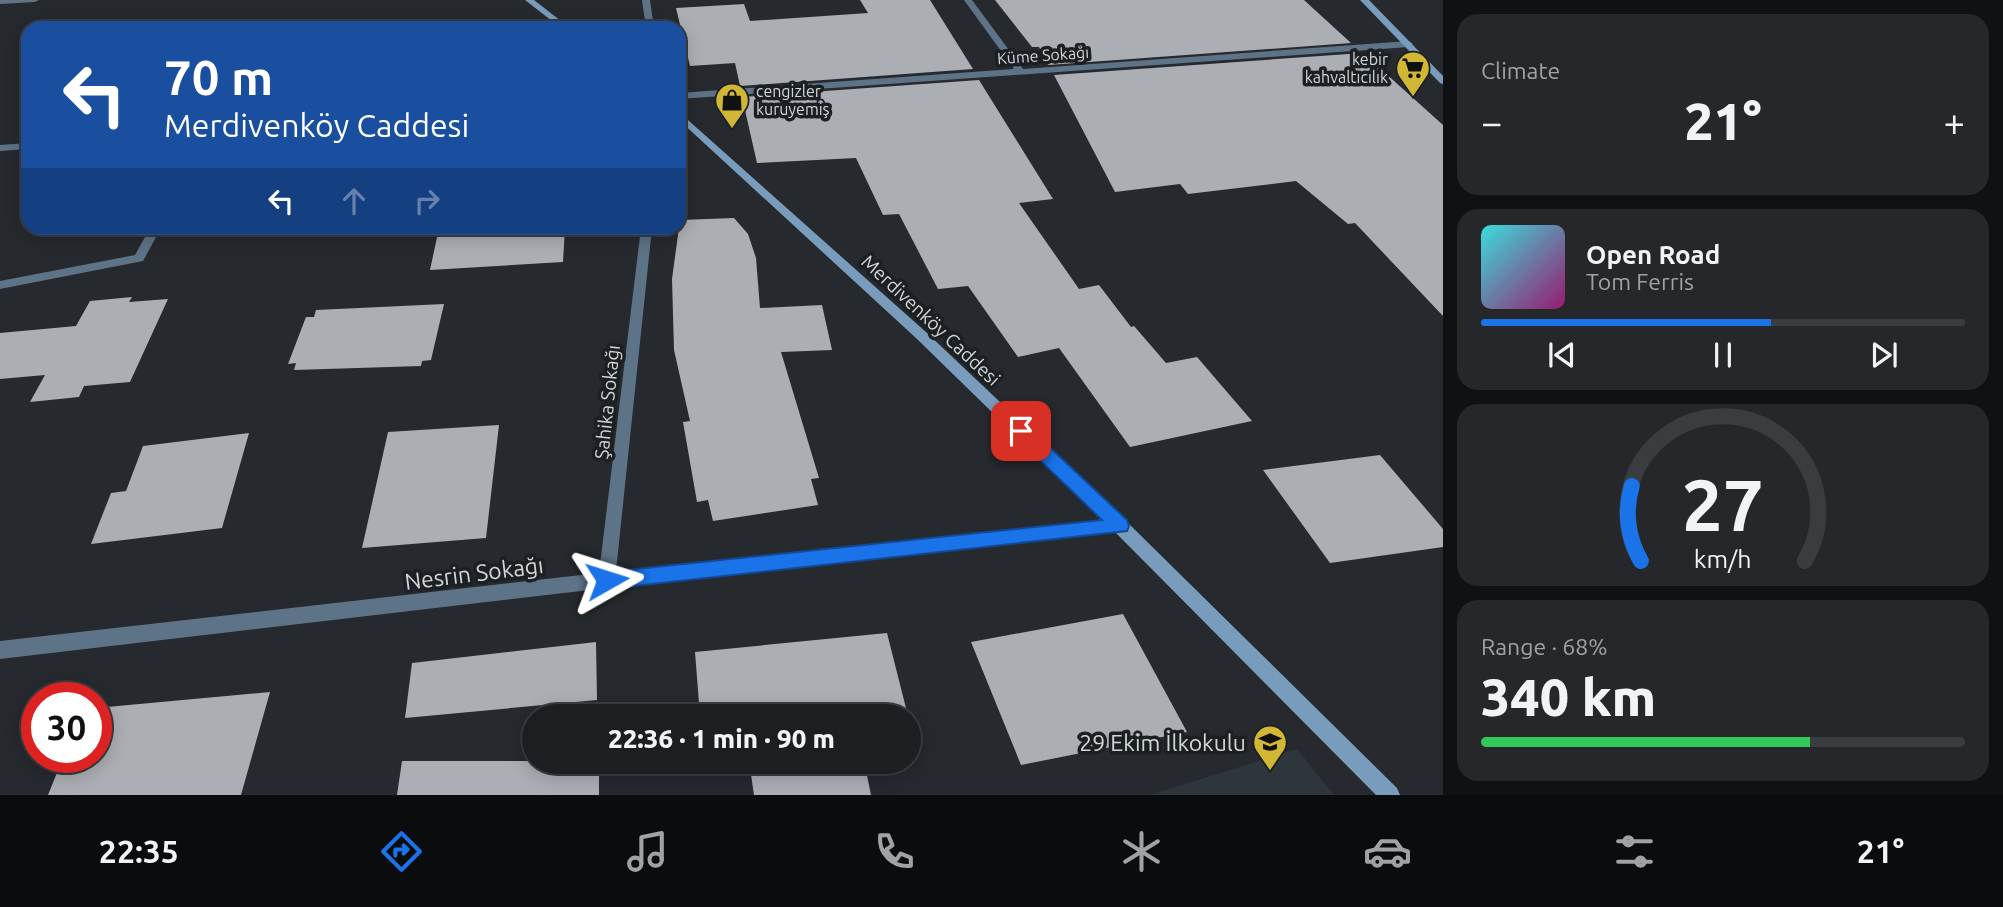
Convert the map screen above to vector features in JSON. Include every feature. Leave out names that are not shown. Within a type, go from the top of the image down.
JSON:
[{"type":"street","points":[[0,2],[35,0]]},
{"type":"street","points":[[528,0],[556,21]]},
{"type":"street","points":[[646,0],[649,21]]},
{"type":"street","points":[[968,0],[1021,72]]},
{"type":"street","points":[[1364,0],[1443,81]]},
{"type":"street","name":"Küme Sokağı","points":[[686,96],[1409,44]]},
{"type":"street","name":"Merdivenköy Caddesi","points":[[686,121],[922,336],[1120,526],[1390,795]]},
{"type":"street","points":[[0,148],[21,146]]},
{"type":"street","points":[[0,285],[139,258],[151,235]]},
{"type":"street","name":"Şahika Sokağı","points":[[607,580],[645,235]]},
{"type":"street","name":"Nesrin Sokağı","points":[[0,650],[607,580],[1120,526]]},
{"type":"shaded area","name":"29 Ekim İlkokulu","points":[[1297,749],[1334,795],[1150,795]]},
{"type":"building","points":[[860,0],[930,0],[973,69],[740,86],[735,63],[690,66],[686,49],[686,21],[679,21],[676,8],[744,4],[750,21],[868,13]]},
{"type":"building","points":[[995,0],[1304,0],[1351,43],[1048,65],[1039,47],[1032,47]]},
{"type":"building","points":[[1363,53],[1443,125],[1443,316],[1355,223],[1348,224],[1296,181],[1188,194],[1180,184],[1115,192],[1054,75]]},
{"type":"building","points":[[979,80],[1053,199],[1019,203],[1079,289],[1099,285],[1131,327],[1134,326],[1166,363],[1197,357],[1252,421],[1130,447],[1059,348],[1018,357],[968,286],[938,289],[899,214],[883,215],[856,158],[757,163],[742,97]]},
{"type":"building","points":[[734,218],[748,234],[756,258],[760,308],[822,305],[832,350],[781,352],[819,478],[811,479],[818,505],[713,521],[708,500],[697,502],[683,422],[690,421],[674,350],[672,279],[678,235],[686,235],[686,220]]},
{"type":"building","points":[[438,235],[565,235],[563,262],[430,270]]},
{"type":"building","points":[[132,297],[129,302],[168,299],[130,382],[84,386],[79,397],[30,402],[45,375],[0,379],[0,333],[76,326],[90,301]]},
{"type":"building","points":[[444,304],[431,360],[422,361],[421,366],[294,370],[296,363],[288,364],[306,317],[314,317],[316,310]]},
{"type":"building","points":[[499,425],[486,538],[362,548],[388,432]]},
{"type":"building","points":[[249,433],[222,528],[91,544],[111,493],[126,491],[143,446]]},
{"type":"building","points":[[1380,455],[1443,529],[1443,547],[1330,563],[1263,470]]},
{"type":"building","points":[[1123,614],[1187,732],[1021,765],[971,642]]},
{"type":"building","points":[[887,633],[905,704],[699,704],[695,652]]},
{"type":"building","points":[[596,642],[597,700],[522,704],[522,707],[405,718],[412,663]]},
{"type":"building","points":[[270,692],[241,795],[48,795],[57,773],[112,773],[112,707]]},
{"type":"building","points":[[402,761],[522,761],[522,774],[599,774],[599,795],[397,795]]},
{"type":"building","points":[[751,774],[867,774],[871,795],[754,795]]},
{"type":"place","name":"kebir kahvaltıcılık","points":[[1413,98]]},
{"type":"place","name":"cengizler kuruyemiş","points":[[732,130]]},
{"type":"place","name":"29 Ekim İlkokulu","points":[[1270,772]]},
{"type":"route","points":[[607,580],[1120,526],[1021,431]]}]
